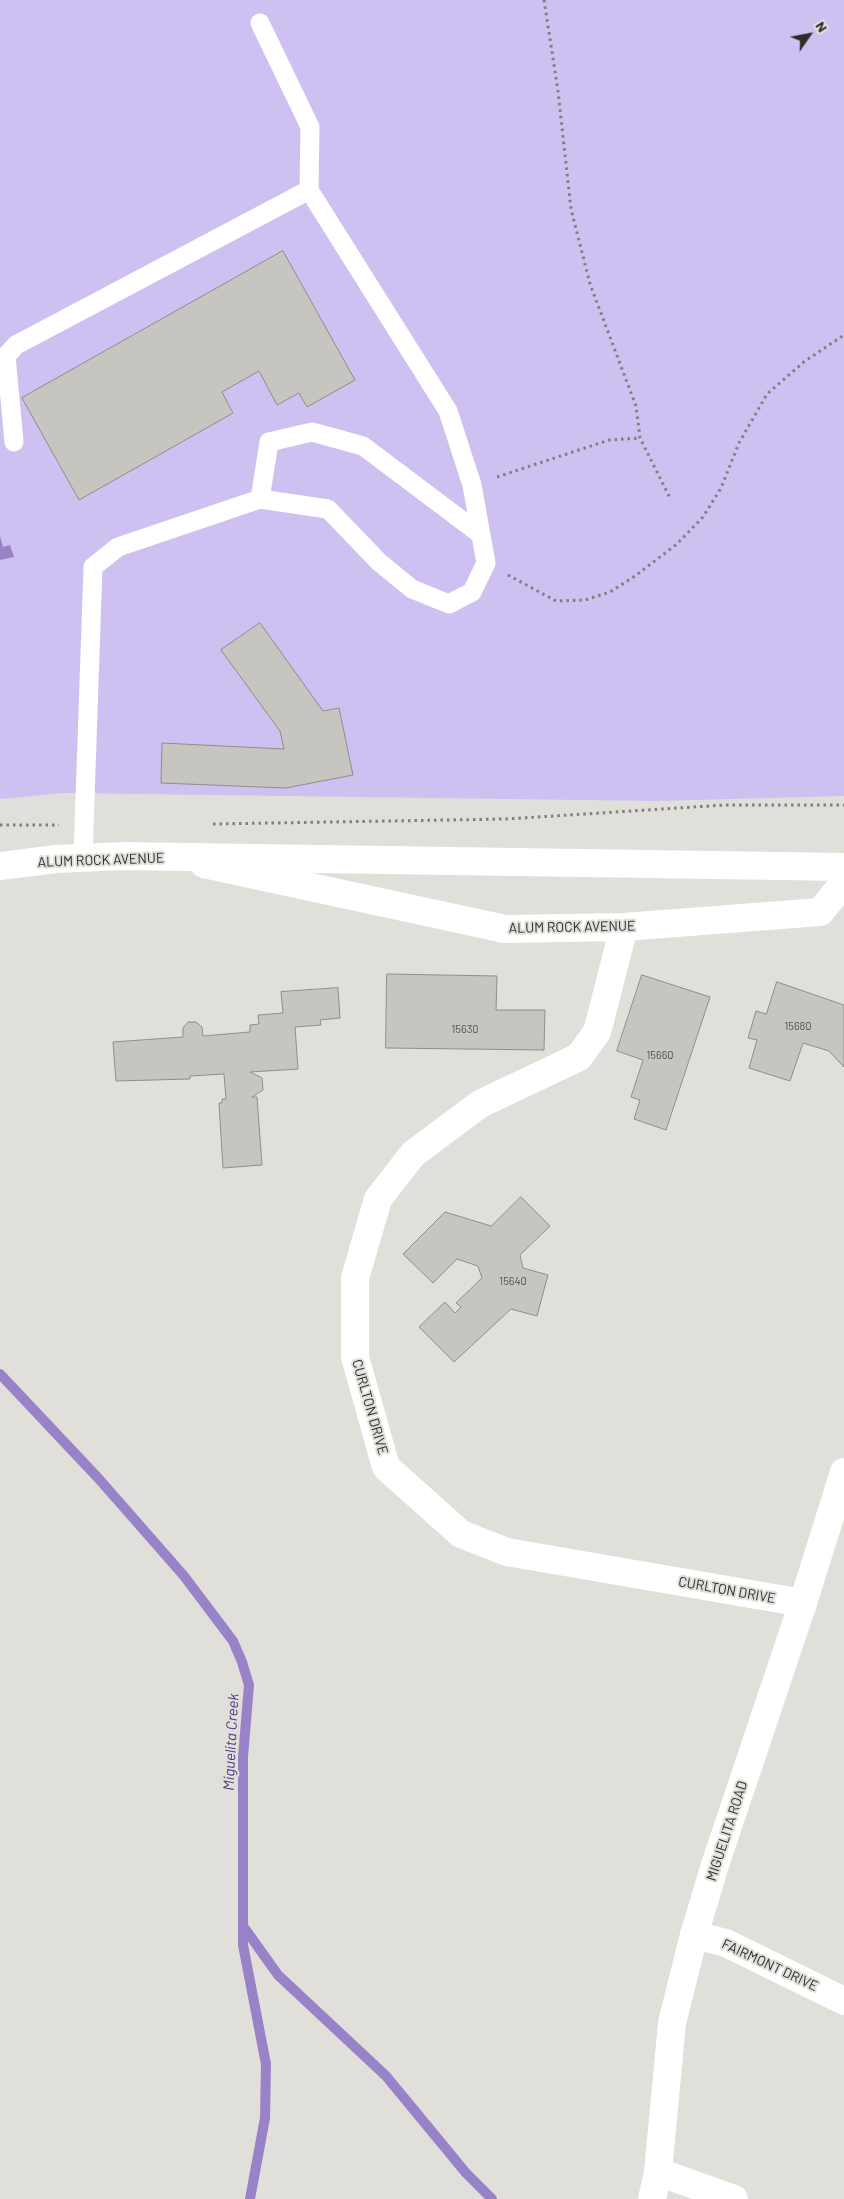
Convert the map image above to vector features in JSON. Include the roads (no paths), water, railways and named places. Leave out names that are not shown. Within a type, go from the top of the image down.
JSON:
[{"type":"street","name":"ALUM ROCK AVENUE","points":[[0,866],[83,857],[173,857],[844,868]]},
{"type":"street","name":"ALUM ROCK AVENUE","points":[[173,857],[505,928],[624,928],[820,912],[844,883]]},
{"type":"street","name":"CURLTON DRIVE","points":[[624,928],[597,1032],[579,1057],[480,1104],[412,1154],[378,1199],[355,1278],[355,1358],[386,1467],[460,1534],[507,1552],[804,1603]]},
{"type":"street","name":"MIGUELITA ROAD","points":[[652,2199],[658,2172],[672,2023],[694,1935],[715,1866],[804,1603],[844,1472]]},
{"type":"street","name":"FAIRMONT DRIVE","points":[[694,1935],[726,1943],[844,2000]]},
{"type":"street","points":[[658,2172],[734,2199]]},
{"type":"lane","points":[[83,857],[93,567],[118,547],[260,499],[328,509],[378,562],[412,589],[449,604],[472,592],[486,563],[472,485],[448,411],[309,190],[310,127],[260,23]]},
{"type":"lane","points":[[14,442],[6,356],[16,345],[309,190]]},
{"type":"lane","points":[[260,499],[269,442],[312,432],[363,446],[480,534]]},
{"type":"waterway","name":"Miguelita Creek","points":[[0,1374],[99,1479],[184,1576],[233,1641],[249,1685],[243,1757],[243,1945],[266,2064],[265,2118],[250,2199]]},
{"type":"waterway","points":[[243,1926],[278,1975],[386,2076],[466,2173],[492,2199]]}]
